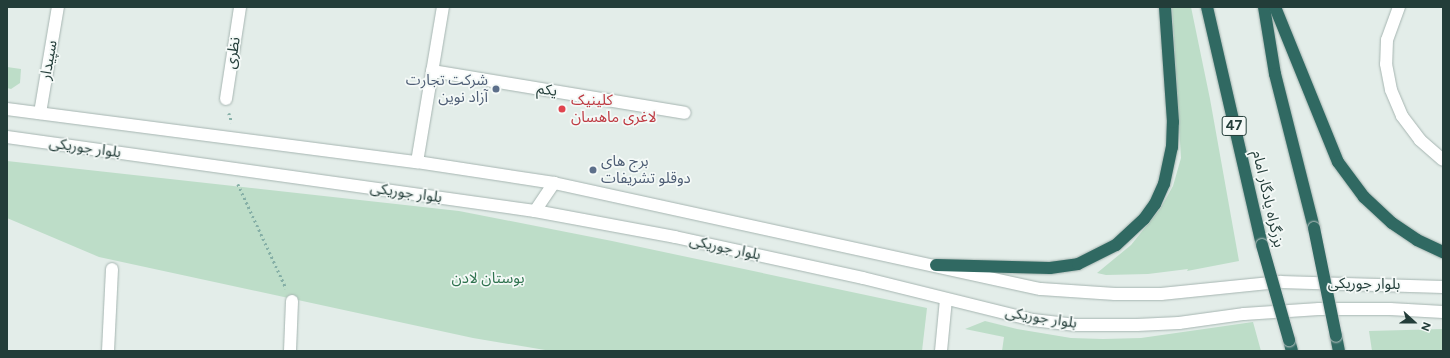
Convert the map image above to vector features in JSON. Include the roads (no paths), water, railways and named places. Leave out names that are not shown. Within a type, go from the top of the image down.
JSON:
[{"type":"highway","points":[[936,265],[1050,268],[1078,264],[1116,245],[1144,218],[1155,204],[1164,184],[1172,148],[1173,122],[1165,7]]},
{"type":"highway","name":"بزرگراه یادگار امام","points":[[1207,7],[1262,244],[1291,345]]},
{"type":"highway","points":[[1264,7],[1275,74],[1314,228],[1340,351]]},
{"type":"highway","points":[[1275,7],[1338,162],[1364,197],[1392,223],[1417,240],[1443,252]]},
{"type":"main road","name":"سپیدار","points":[[40,113],[58,7]]},
{"type":"main road","name":"نظری","points":[[226,99],[240,7]]},
{"type":"main road","points":[[417,162],[443,7]]},
{"type":"main road","points":[[1399,7],[1387,40],[1386,64],[1391,90],[1402,116],[1420,140],[1443,160]]},
{"type":"main road","name":"یکم","points":[[432,71],[684,113]]},
{"type":"main road","name":"بلوار جوریکی","points":[[7,109],[417,162],[554,183],[1041,289],[1115,294],[1161,294],[1280,282],[1443,287]]},
{"type":"main road","name":"بلوار جوریکی","points":[[7,137],[535,211],[675,237],[1033,320],[1076,325],[1137,325],[1179,323],[1244,314],[1319,309],[1443,312]]},
{"type":"main road","points":[[535,211],[554,183]]},
{"type":"main road","points":[[108,351],[112,269]]},
{"type":"main road","points":[[941,351],[946,299]]},
{"type":"main road","points":[[290,351],[292,301]]},
{"type":"place","name":"شرکت تجارت آزاد نوین","points":[[496,89]]},
{"type":"place","name":"کلینیک لاغری ماهسان","points":[[562,109]]},
{"type":"place","name":"برج های دوقلو تشریفات","points":[[593,170]]},
{"type":"park label","name":"بوستان لادن","points":[[488,279]]}]
